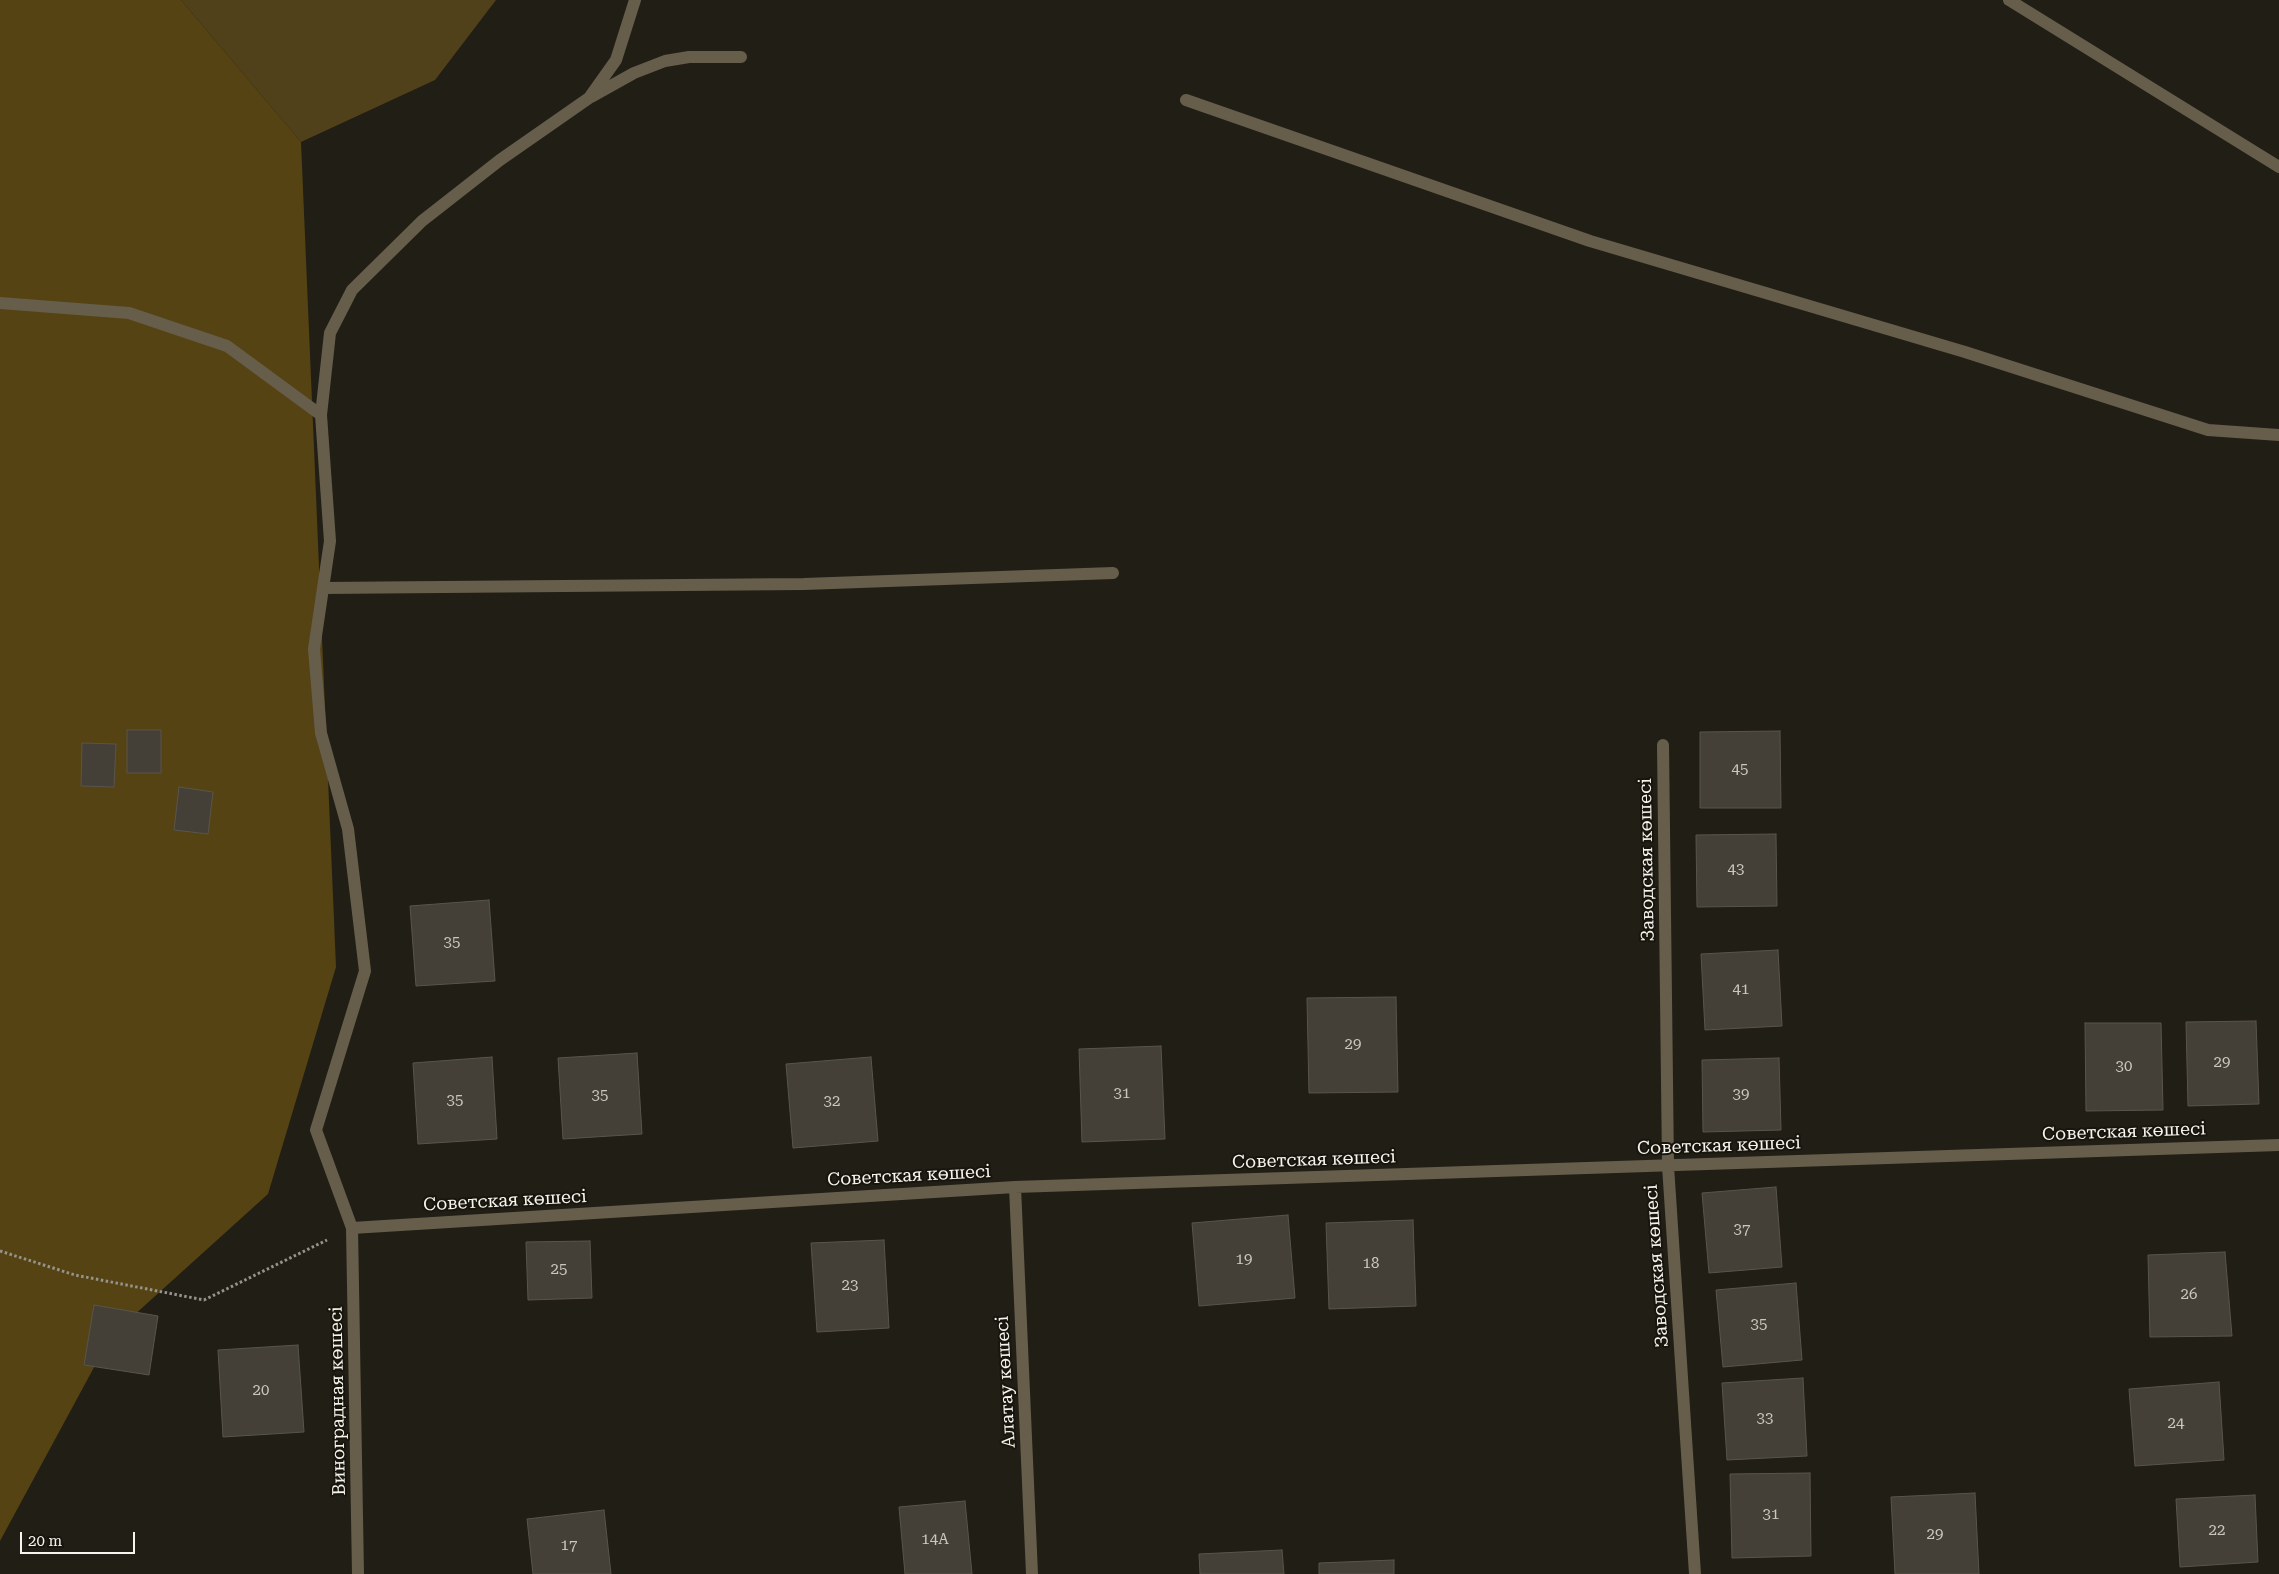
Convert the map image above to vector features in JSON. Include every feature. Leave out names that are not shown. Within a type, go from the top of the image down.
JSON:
[{"type":"street","points":[[589,98],[616,60],[635,0]]},
{"type":"street","points":[[2009,0],[2279,167]]},
{"type":"street","points":[[589,98],[634,73],[665,60],[688,57],[741,57]]},
{"type":"street","name":"Виноградная көшесі","points":[[358,1574],[352,1228],[316,1130],[365,971],[348,829],[321,733],[314,649],[330,541],[321,415],[330,332],[352,290],[422,221],[500,160],[589,98]]},
{"type":"street","points":[[1186,100],[1590,241],[1965,352],[2208,430],[2279,435]]},
{"type":"street","points":[[0,303],[129,313],[227,346],[321,415]]},
{"type":"street","points":[[323,588],[804,584],[1113,573]]},
{"type":"street","name":"Заводская көшесі","points":[[1663,745],[1668,1166],[1695,1574]]},
{"type":"street","name":"Советская көшесі","points":[[352,1228],[1015,1188],[2279,1145]]},
{"type":"street","name":"Алатау көшесі","points":[[1015,1188],[1032,1574]]},
{"type":"path","points":[[0,1251],[75,1275],[204,1300],[352,1228]]},
{"type":"shaded area","points":[[0,0],[181,0],[301,142],[336,967],[268,1194],[111,1336],[0,1541]]},
{"type":"shaded area","points":[[181,0],[496,0],[435,80],[301,142]]},
{"type":"building","points":[[127,730],[161,730],[161,773],[127,773]]},
{"type":"building","points":[[1780,731],[1781,808],[1700,808],[1700,732]]},
{"type":"building","points":[[82,743],[116,744],[114,787],[81,786]]},
{"type":"building","points":[[179,787],[213,792],[208,834],[174,830]]},
{"type":"building","points":[[1776,834],[1777,906],[1697,907],[1696,835]]},
{"type":"building","points":[[489,900],[495,981],[416,986],[410,906]]},
{"type":"building","points":[[1778,950],[1782,1026],[1705,1030],[1701,954]]},
{"type":"building","points":[[1396,997],[1398,1092],[1309,1093],[1307,998]]},
{"type":"building","points":[[2256,1021],[2259,1104],[2188,1106],[2186,1022]]},
{"type":"building","points":[[2085,1023],[2161,1023],[2163,1110],[2086,1111]]},
{"type":"building","points":[[1161,1046],[1165,1139],[1082,1142],[1079,1049]]},
{"type":"building","points":[[637,1053],[642,1134],[563,1139],[558,1058]]},
{"type":"building","points":[[492,1057],[497,1139],[418,1144],[413,1063]]},
{"type":"building","points":[[871,1057],[878,1141],[793,1148],[786,1064]]},
{"type":"building","points":[[1779,1058],[1781,1130],[1703,1132],[1702,1060]]},
{"type":"building","points":[[1776,1187],[1782,1267],[1709,1273],[1702,1193]]},
{"type":"building","points":[[1288,1215],[1295,1298],[1199,1306],[1192,1223]]},
{"type":"building","points":[[1413,1220],[1416,1306],[1329,1309],[1326,1223]]},
{"type":"building","points":[[884,1240],[889,1328],[817,1332],[811,1243]]},
{"type":"building","points":[[590,1241],[592,1298],[528,1300],[526,1242]]},
{"type":"building","points":[[2225,1252],[2232,1336],[2150,1337],[2148,1255]]},
{"type":"building","points":[[1796,1283],[1802,1360],[1723,1367],[1716,1290]]},
{"type":"building","points":[[94,1305],[158,1316],[149,1375],[84,1365]]},
{"type":"building","points":[[298,1345],[304,1432],[223,1437],[218,1350]]},
{"type":"building","points":[[1803,1378],[1807,1456],[1727,1460],[1722,1383]]},
{"type":"building","points":[[2219,1382],[2224,1460],[2135,1466],[2129,1389]]},
{"type":"building","points":[[1810,1473],[1811,1556],[1732,1558],[1730,1474]]},
{"type":"building","points":[[1975,1493],[1979,1574],[1895,1574],[1891,1497]]},
{"type":"building","points":[[2255,1495],[2258,1562],[2180,1567],[2176,1499]]},
{"type":"building","points":[[965,1501],[972,1574],[905,1574],[899,1507]]},
{"type":"building","points":[[604,1510],[611,1574],[533,1574],[527,1519]]},
{"type":"building","points":[[1282,1550],[1284,1574],[1200,1574],[1199,1554]]},
{"type":"building","points":[[1394,1560],[1394,1574],[1319,1574],[1319,1563]]}]
